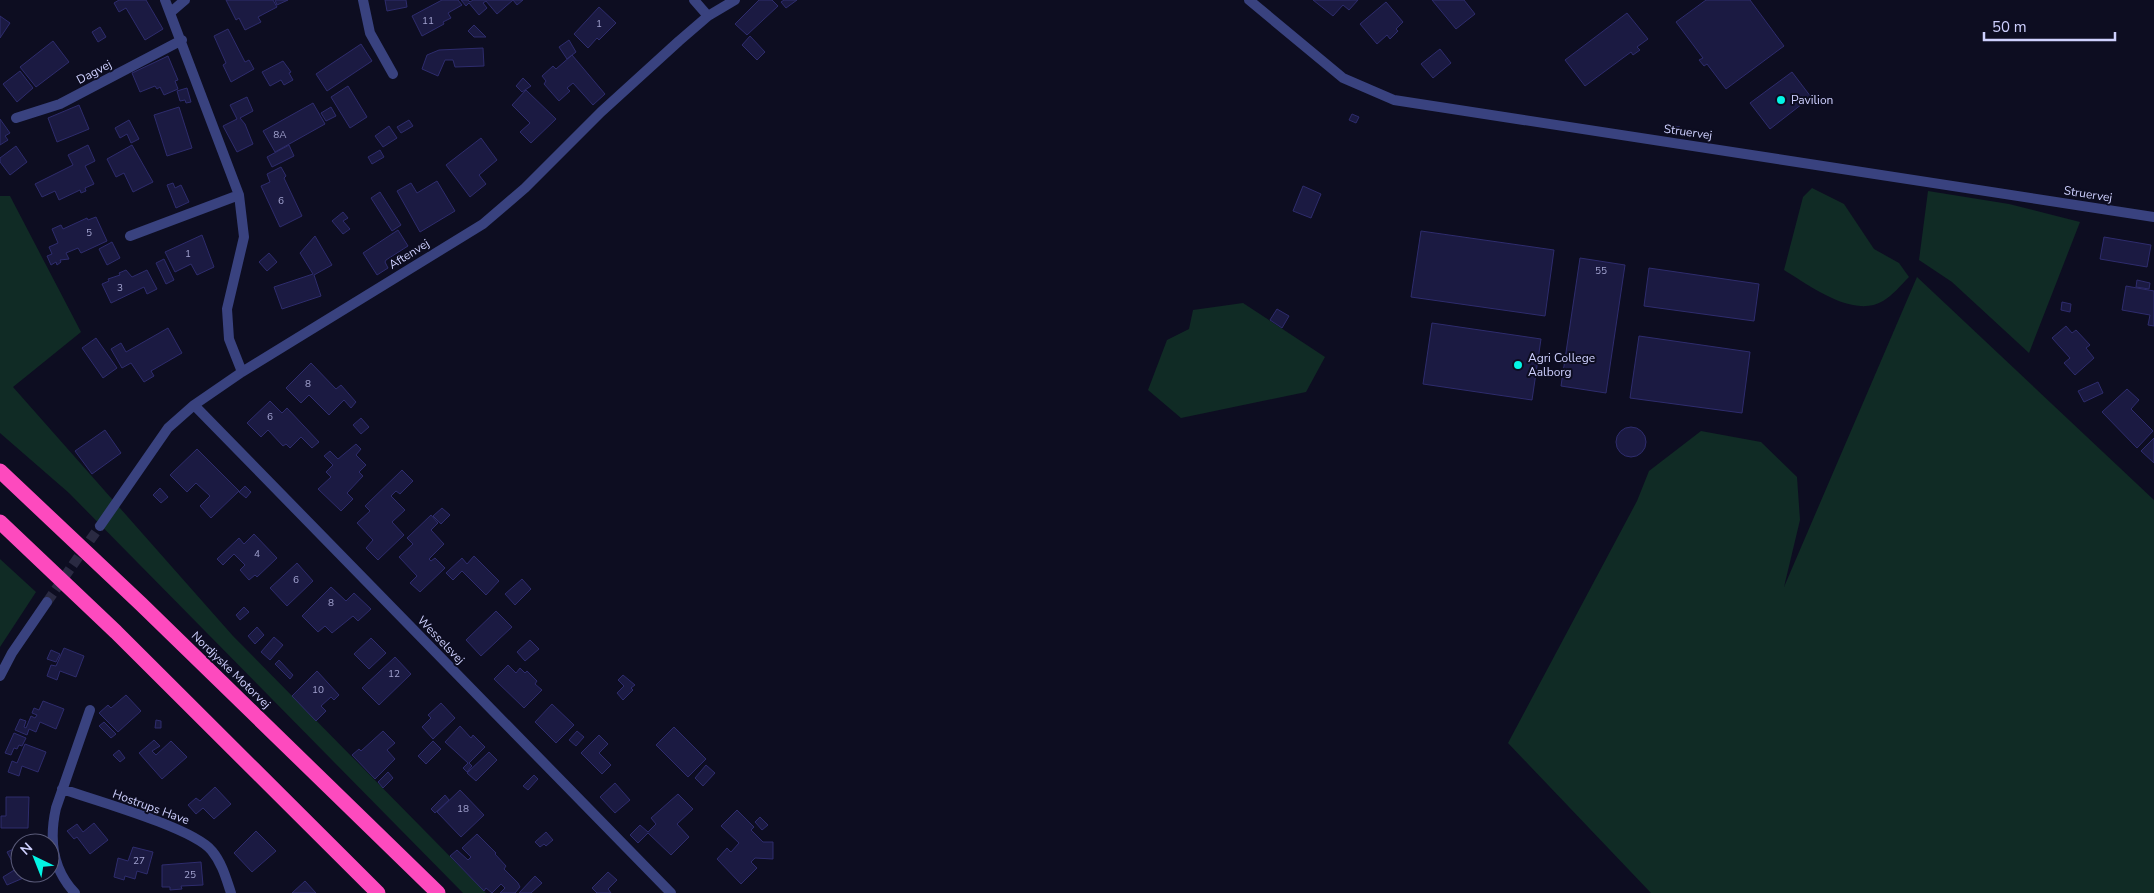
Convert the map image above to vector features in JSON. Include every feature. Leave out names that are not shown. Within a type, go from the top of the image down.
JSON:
[{"type":"highway","name":"Nordjyske Motorvej","points":[[0,470],[141,604],[438,893]]},
{"type":"highway","points":[[0,522],[116,632],[378,893]]},
{"type":"street","points":[[165,0],[182,40],[239,195],[244,237],[227,309],[229,340],[242,372]]},
{"type":"street","points":[[171,12],[185,0]]},
{"type":"street","points":[[363,0],[370,33],[393,74]]},
{"type":"street","points":[[694,0],[708,16]]},
{"type":"street","name":"Aftenvej","points":[[100,526],[168,428],[194,405],[242,372],[483,224],[525,188],[601,112],[708,16],[735,0]]},
{"type":"street","name":"Struervej","points":[[1249,0],[1343,78],[1394,100],[2154,217]]},
{"type":"street","name":"Dagvej","points":[[16,118],[60,104],[182,40]]},
{"type":"street","points":[[130,236],[239,195]]},
{"type":"street","name":"Wesselsvej","points":[[194,405],[671,893]]},
{"type":"street","points":[[0,676],[12,653],[47,602]]},
{"type":"street","points":[[75,893],[60,872],[51,840],[56,808],[90,710]]},
{"type":"street","name":"Hostrups Have","points":[[62,789],[170,826],[193,836],[211,850],[223,870],[230,893]]},
{"type":"green space","points":[[1812,188],[1844,204],[1874,249],[1899,263],[1909,277],[1883,301],[1871,305],[1858,306],[1845,303],[1818,291],[1784,270],[1803,197]]},
{"type":"green space","points":[[1928,191],[2009,204],[2080,222],[2029,353],[1952,282],[1919,260]]},
{"type":"green space","points":[[0,196],[10,196],[81,332],[13,387],[233,636],[486,893],[463,893],[69,493],[0,433]]},
{"type":"green space","points":[[1917,277],[2154,500],[2154,893],[1651,893],[1508,743],[1637,501],[1649,471],[1701,431],[1761,442],[1797,477],[1800,520],[1784,587]]},
{"type":"green space","points":[[1243,303],[1325,357],[1306,392],[1181,418],[1148,390],[1167,340],[1189,329],[1193,310]]},
{"type":"green space","points":[[0,559],[36,592],[0,647]]},
{"type":"building","points":[[119,0],[146,0],[163,29],[145,40],[126,8],[119,12],[114,3]]},
{"type":"building","points":[[226,0],[273,0],[277,7],[258,17],[261,22],[245,30],[239,18],[236,20]]},
{"type":"building","points":[[275,0],[288,0],[277,5]]},
{"type":"building","points":[[385,0],[406,0],[407,7],[387,11]]},
{"type":"building","points":[[442,0],[458,0],[462,5],[448,13],[451,18],[443,22],[444,24],[422,36],[412,16]]},
{"type":"building","points":[[461,0],[468,0],[470,2],[473,0],[513,0],[497,14],[486,1],[483,3],[487,8],[479,15],[469,3],[466,6]]},
{"type":"building","points":[[513,0],[523,0],[517,5]]},
{"type":"building","points":[[759,0],[772,0],[778,6],[747,35],[735,24]]},
{"type":"building","points":[[784,0],[797,0],[786,8],[781,2]]},
{"type":"building","points":[[1313,0],[1358,0],[1349,10],[1343,5],[1333,16]]},
{"type":"building","points":[[1432,0],[1464,0],[1475,14],[1456,29]]},
{"type":"building","points":[[1706,0],[1750,0],[1784,46],[1726,89],[1707,64],[1704,66],[1699,60],[1703,58],[1676,22]]},
{"type":"building","points":[[1386,2],[1403,22],[1390,39],[1387,35],[1377,44],[1360,24]]},
{"type":"building","points":[[599,7],[616,23],[588,48],[574,34]]},
{"type":"building","points":[[1627,13],[1648,39],[1637,47],[1640,50],[1633,55],[1631,52],[1585,86],[1565,60]]},
{"type":"building","points":[[0,16],[10,23],[0,38]]},
{"type":"building","points":[[474,25],[486,37],[474,37],[468,31]]},
{"type":"building","points":[[100,27],[106,37],[98,42],[92,32]]},
{"type":"building","points":[[228,29],[245,62],[249,60],[254,69],[231,82],[223,65],[226,63],[214,36]]},
{"type":"building","points":[[750,36],[765,52],[757,60],[742,45]]},
{"type":"building","points":[[569,40],[576,52],[567,59],[559,47]]},
{"type":"building","points":[[53,41],[69,62],[36,87],[20,67]]},
{"type":"building","points":[[361,44],[372,61],[327,91],[316,74]]},
{"type":"building","points":[[483,48],[484,66],[455,67],[453,60],[445,60],[438,76],[422,69],[427,55],[439,50]]},
{"type":"building","points":[[1440,49],[1451,63],[1433,78],[1421,64]]},
{"type":"building","points":[[572,55],[605,94],[593,105],[573,83],[567,88],[570,91],[559,101],[544,84],[546,81],[542,76],[553,66],[556,69]]},
{"type":"building","points":[[168,56],[178,80],[175,81],[178,89],[164,95],[160,87],[157,89],[155,86],[140,92],[132,73]]},
{"type":"building","points":[[283,61],[291,72],[289,73],[293,80],[284,85],[281,80],[270,86],[262,72]]},
{"type":"building","points":[[20,71],[33,88],[17,102],[3,84]]},
{"type":"building","name":"Pavilion","points":[[1792,72],[1811,97],[1770,129],[1750,103]]},
{"type":"building","points":[[523,78],[531,86],[522,92],[516,86]]},
{"type":"building","points":[[348,86],[367,117],[350,128],[331,97]]},
{"type":"building","points":[[187,88],[191,102],[186,103],[185,100],[180,101],[177,91]]},
{"type":"building","points":[[526,90],[556,119],[531,143],[520,132],[530,123],[512,105]]},
{"type":"building","points":[[247,97],[253,111],[240,118],[245,124],[253,144],[237,152],[223,126],[237,119],[230,105]]},
{"type":"building","points":[[313,103],[325,124],[275,152],[263,131]]},
{"type":"building","points":[[79,105],[89,129],[57,142],[48,118]]},
{"type":"building","points":[[179,107],[192,148],[167,156],[154,115]]},
{"type":"building","points":[[331,107],[336,116],[326,121],[321,113]]},
{"type":"building","points":[[1352,114],[1359,117],[1356,123],[1349,120]]},
{"type":"building","points":[[0,119],[10,133],[5,136],[8,140],[0,145]]},
{"type":"building","points":[[129,120],[139,139],[131,143],[127,134],[120,138],[115,128]]},
{"type":"building","points":[[409,120],[413,126],[401,133],[397,127]]},
{"type":"building","points":[[1668,125],[1680,127],[1679,132],[1668,130]]},
{"type":"building","points":[[389,126],[397,138],[383,147],[375,136]]},
{"type":"building","points":[[481,138],[497,160],[479,175],[486,184],[470,197],[446,165]]},
{"type":"building","points":[[88,145],[95,161],[85,166],[94,184],[85,188],[86,191],[81,193],[80,190],[59,200],[55,191],[42,197],[35,184],[73,165],[68,155]]},
{"type":"building","points":[[132,145],[153,182],[133,192],[124,173],[116,177],[107,159]]},
{"type":"building","points":[[289,145],[294,156],[272,167],[267,157]]},
{"type":"building","points":[[16,146],[27,162],[10,175],[0,162],[0,158]]},
{"type":"building","points":[[380,150],[384,157],[372,164],[368,157]]},
{"type":"building","points":[[281,167],[286,176],[284,178],[302,216],[280,227],[261,186],[270,182],[267,174]]},
{"type":"building","points":[[437,181],[455,211],[420,232],[397,191],[411,183],[417,193]]},
{"type":"building","points":[[173,183],[175,188],[181,185],[189,202],[176,208],[167,185]]},
{"type":"building","points":[[1303,186],[1321,194],[1311,218],[1293,211]]},
{"type":"building","points":[[380,192],[401,225],[392,231],[371,198]]},
{"type":"building","points":[[343,212],[348,218],[343,221],[350,229],[343,234],[332,221]]},
{"type":"building","points":[[96,217],[107,241],[81,253],[78,248],[66,253],[69,259],[60,260],[61,262],[57,265],[56,262],[51,265],[47,256],[52,254],[49,247],[58,243],[52,229],[61,225],[63,229],[87,218],[88,220]]},
{"type":"building","points":[[398,230],[408,246],[386,260],[388,268],[377,275],[363,253]]},
{"type":"building","points":[[1421,231],[1554,250],[1545,316],[1411,297]]},
{"type":"building","points":[[202,235],[214,267],[197,275],[191,264],[175,272],[165,252]]},
{"type":"building","points":[[315,236],[332,265],[314,275],[321,296],[282,309],[274,287],[313,274],[300,253]]},
{"type":"building","points":[[2104,237],[2151,245],[2147,267],[2100,259]]},
{"type":"building","points":[[112,242],[120,258],[107,265],[99,249]]},
{"type":"building","points":[[269,253],[277,262],[267,271],[259,262]]},
{"type":"building","points":[[1580,258],[1625,265],[1606,393],[1561,386]]},
{"type":"building","points":[[164,259],[174,280],[166,284],[156,263]]},
{"type":"building","points":[[1649,268],[1759,284],[1754,321],[1644,306]]},
{"type":"building","points":[[126,270],[132,277],[147,270],[157,289],[147,294],[144,287],[111,303],[102,284]]},
{"type":"building","points":[[2137,280],[2150,283],[2149,289],[2136,287]]},
{"type":"building","points":[[2126,286],[2154,291],[2154,326],[2148,325],[2150,315],[2122,310]]},
{"type":"building","points":[[2062,302],[2071,304],[2070,312],[2061,310]]},
{"type":"building","points":[[1277,309],[1289,316],[1282,328],[1270,320]]},
{"type":"building","points":[[1432,323],[1541,339],[1532,400],[1423,384]]},
{"type":"building","points":[[2066,326],[2072,333],[2076,330],[2090,345],[2086,348],[2094,358],[2075,375],[2064,363],[2070,358],[2052,338]]},
{"type":"building","points":[[168,328],[182,353],[151,371],[154,376],[144,382],[131,363],[122,368],[111,349],[121,343],[126,352]]},
{"type":"building","points":[[1639,336],[1750,352],[1742,413],[1630,398]]},
{"type":"building","points":[[96,338],[117,368],[103,378],[82,348]]},
{"type":"building","points":[[311,363],[336,389],[341,385],[356,402],[351,408],[344,400],[329,415],[309,395],[301,403],[286,388]]},
{"type":"building","points":[[2098,382],[2103,393],[2084,402],[2078,391]]},
{"type":"building","points":[[2127,389],[2139,400],[2131,409],[2153,431],[2137,448],[2102,412]]},
{"type":"building","points":[[270,401],[282,413],[287,408],[319,442],[312,448],[301,437],[290,448],[286,444],[283,446],[268,430],[261,437],[247,423]]},
{"type":"building","points":[[361,418],[369,427],[361,434],[353,425]]},
{"type":"building","points":[[1631,427],[1637,428],[1645,436],[1645,448],[1637,456],[1631,457],[1625,456],[1617,448],[1616,442],[1617,436],[1625,428]]},
{"type":"building","points":[[105,430],[121,453],[92,474],[75,451]]},
{"type":"building","points":[[2154,438],[2154,463],[2141,451]]},
{"type":"building","points":[[356,444],[361,449],[356,455],[366,465],[359,472],[363,476],[347,493],[353,499],[341,511],[318,489],[331,477],[326,472],[333,465],[324,456],[330,451],[338,459]]},
{"type":"building","points":[[197,449],[239,491],[211,518],[200,506],[210,496],[196,483],[187,492],[170,475]]},
{"type":"building","points":[[402,470],[413,481],[400,494],[396,491],[391,496],[405,510],[392,522],[404,535],[378,560],[366,548],[373,540],[357,523],[370,511],[365,506]]},
{"type":"building","points":[[245,486],[251,492],[246,498],[239,492]]},
{"type":"building","points":[[160,488],[168,497],[161,503],[153,495]]},
{"type":"building","points":[[442,508],[450,515],[441,524],[433,516]]},
{"type":"building","points":[[431,515],[438,523],[431,530],[444,544],[429,559],[431,561],[435,558],[445,568],[420,592],[410,583],[417,576],[399,557],[413,544],[407,538]]},
{"type":"building","points":[[254,534],[277,558],[257,577],[255,575],[249,580],[240,570],[245,565],[234,554],[223,565],[217,559],[239,538],[244,544]]},
{"type":"building","points":[[474,556],[499,581],[486,595],[462,571],[453,580],[446,573],[462,558],[467,564]]},
{"type":"building","points":[[297,563],[313,581],[287,606],[270,588]]},
{"type":"building","points":[[522,579],[531,589],[515,605],[505,594]]},
{"type":"building","points":[[331,587],[346,601],[354,593],[371,609],[358,621],[353,616],[332,633],[325,626],[318,632],[302,616]]},
{"type":"building","points":[[244,607],[249,612],[240,620],[236,615]]},
{"type":"building","points":[[496,611],[512,627],[481,656],[466,640]]},
{"type":"building","points":[[257,627],[264,635],[255,644],[248,636]]},
{"type":"building","points":[[274,637],[283,645],[270,660],[261,652]]},
{"type":"building","points":[[371,638],[386,653],[369,669],[354,654]]},
{"type":"building","points":[[530,640],[539,649],[525,661],[517,652]]},
{"type":"building","points":[[64,648],[84,656],[76,677],[60,671],[57,680],[47,676],[51,665],[56,666]]},
{"type":"building","points":[[51,650],[60,654],[56,662],[47,659]]},
{"type":"building","points":[[395,657],[411,674],[379,705],[362,688]]},
{"type":"building","points":[[279,660],[293,675],[290,679],[275,664]]},
{"type":"building","points":[[508,665],[516,673],[520,668],[525,673],[527,671],[537,681],[535,684],[542,690],[524,708],[494,679]]},
{"type":"building","points":[[317,671],[339,695],[334,700],[331,697],[321,706],[326,711],[316,721],[292,696]]},
{"type":"building","points":[[623,675],[635,685],[631,688],[633,690],[623,700],[617,693],[624,686],[618,680]]},
{"type":"building","points":[[126,695],[141,711],[118,732],[99,713],[108,705],[111,708]]},
{"type":"building","points":[[43,701],[64,709],[56,729],[40,722],[36,732],[29,729],[27,735],[15,730],[20,719],[26,721],[24,727],[26,728],[31,716],[35,718],[37,715],[32,713],[34,708],[39,710]]},
{"type":"building","points":[[441,703],[455,718],[433,739],[422,727],[431,718],[428,715]]},
{"type":"building","points":[[552,704],[574,725],[556,743],[535,722]]},
{"type":"building","points":[[156,720],[161,721],[161,728],[155,728]]},
{"type":"building","points":[[104,722],[116,734],[111,738],[99,726]]},
{"type":"building","points":[[460,726],[471,738],[473,735],[485,747],[469,763],[472,766],[467,772],[463,768],[468,763],[445,742]]},
{"type":"building","points":[[674,727],[706,759],[688,777],[656,745]]},
{"type":"building","points":[[383,731],[395,743],[387,750],[395,759],[375,779],[352,755],[359,749],[361,751]]},
{"type":"building","points":[[577,731],[584,737],[576,746],[569,740]]},
{"type":"building","points":[[14,733],[26,738],[22,746],[19,745],[17,749],[14,748],[11,755],[5,753]]},
{"type":"building","points":[[599,735],[608,744],[599,753],[611,765],[602,774],[581,753]]},
{"type":"building","points":[[154,740],[160,746],[152,751],[156,755],[171,741],[187,757],[162,779],[139,753]]},
{"type":"building","points":[[433,741],[441,749],[426,764],[418,756]]},
{"type":"building","points":[[25,744],[46,752],[38,772],[22,766],[19,776],[8,772],[12,761],[17,763]]},
{"type":"building","points":[[119,750],[125,758],[120,762],[113,755]]},
{"type":"building","points":[[489,752],[497,760],[476,781],[467,773]]},
{"type":"building","points":[[706,765],[715,773],[703,786],[695,778]]},
{"type":"building","points":[[388,772],[393,778],[383,788],[378,782]]},
{"type":"building","points":[[534,775],[538,779],[528,790],[523,786]]},
{"type":"building","points":[[615,783],[630,800],[615,813],[600,797]]},
{"type":"building","points":[[215,787],[231,804],[214,819],[203,808],[196,814],[188,805],[196,798],[200,801]]},
{"type":"building","points":[[460,790],[484,815],[461,837],[437,812]]},
{"type":"building","points":[[678,794],[693,809],[677,824],[689,837],[671,855],[648,833],[638,843],[630,835],[640,825],[648,832],[656,824],[651,818]]},
{"type":"building","points":[[445,795],[449,800],[435,813],[431,809]]},
{"type":"building","points":[[6,797],[29,797],[28,828],[1,828],[1,816],[6,816]]},
{"type":"building","points":[[737,810],[754,827],[751,830],[763,842],[773,842],[773,859],[755,858],[751,862],[757,868],[741,884],[717,859],[727,848],[731,852],[739,843],[721,826]]},
{"type":"building","points":[[760,817],[768,825],[762,830],[755,822]]},
{"type":"building","points":[[94,823],[108,840],[90,854],[77,837],[74,839],[67,831],[77,824],[83,832]]},
{"type":"building","points":[[256,831],[276,851],[252,872],[234,853]]},
{"type":"building","points":[[546,832],[553,840],[546,846],[544,844],[540,847],[535,842]]},
{"type":"building","points":[[477,834],[496,853],[506,866],[504,869],[518,883],[520,887],[515,893],[500,893],[505,888],[501,884],[492,893],[486,888],[484,891],[450,856],[457,850],[468,860],[471,857],[462,848]]},
{"type":"building","points":[[133,847],[153,852],[147,874],[137,871],[135,879],[125,876],[124,880],[114,877],[118,858],[128,861]]},
{"type":"building","points":[[201,862],[203,885],[181,886],[182,889],[170,890],[170,887],[162,887],[162,865]]},
{"type":"building","points":[[608,872],[617,880],[608,889],[611,893],[597,893],[592,888]]},
{"type":"building","points":[[10,873],[10,883],[12,883],[7,885],[3,877]]},
{"type":"building","points":[[535,876],[542,883],[531,893],[519,893]]},
{"type":"building","points":[[305,881],[316,893],[292,893]]},
{"type":"tunnel","points":[[47,602],[100,526]]},
{"type":"place","name":"Pavilion","points":[[1781,100]]},
{"type":"place","name":"Agri College Aalborg","points":[[1518,365]]}]
